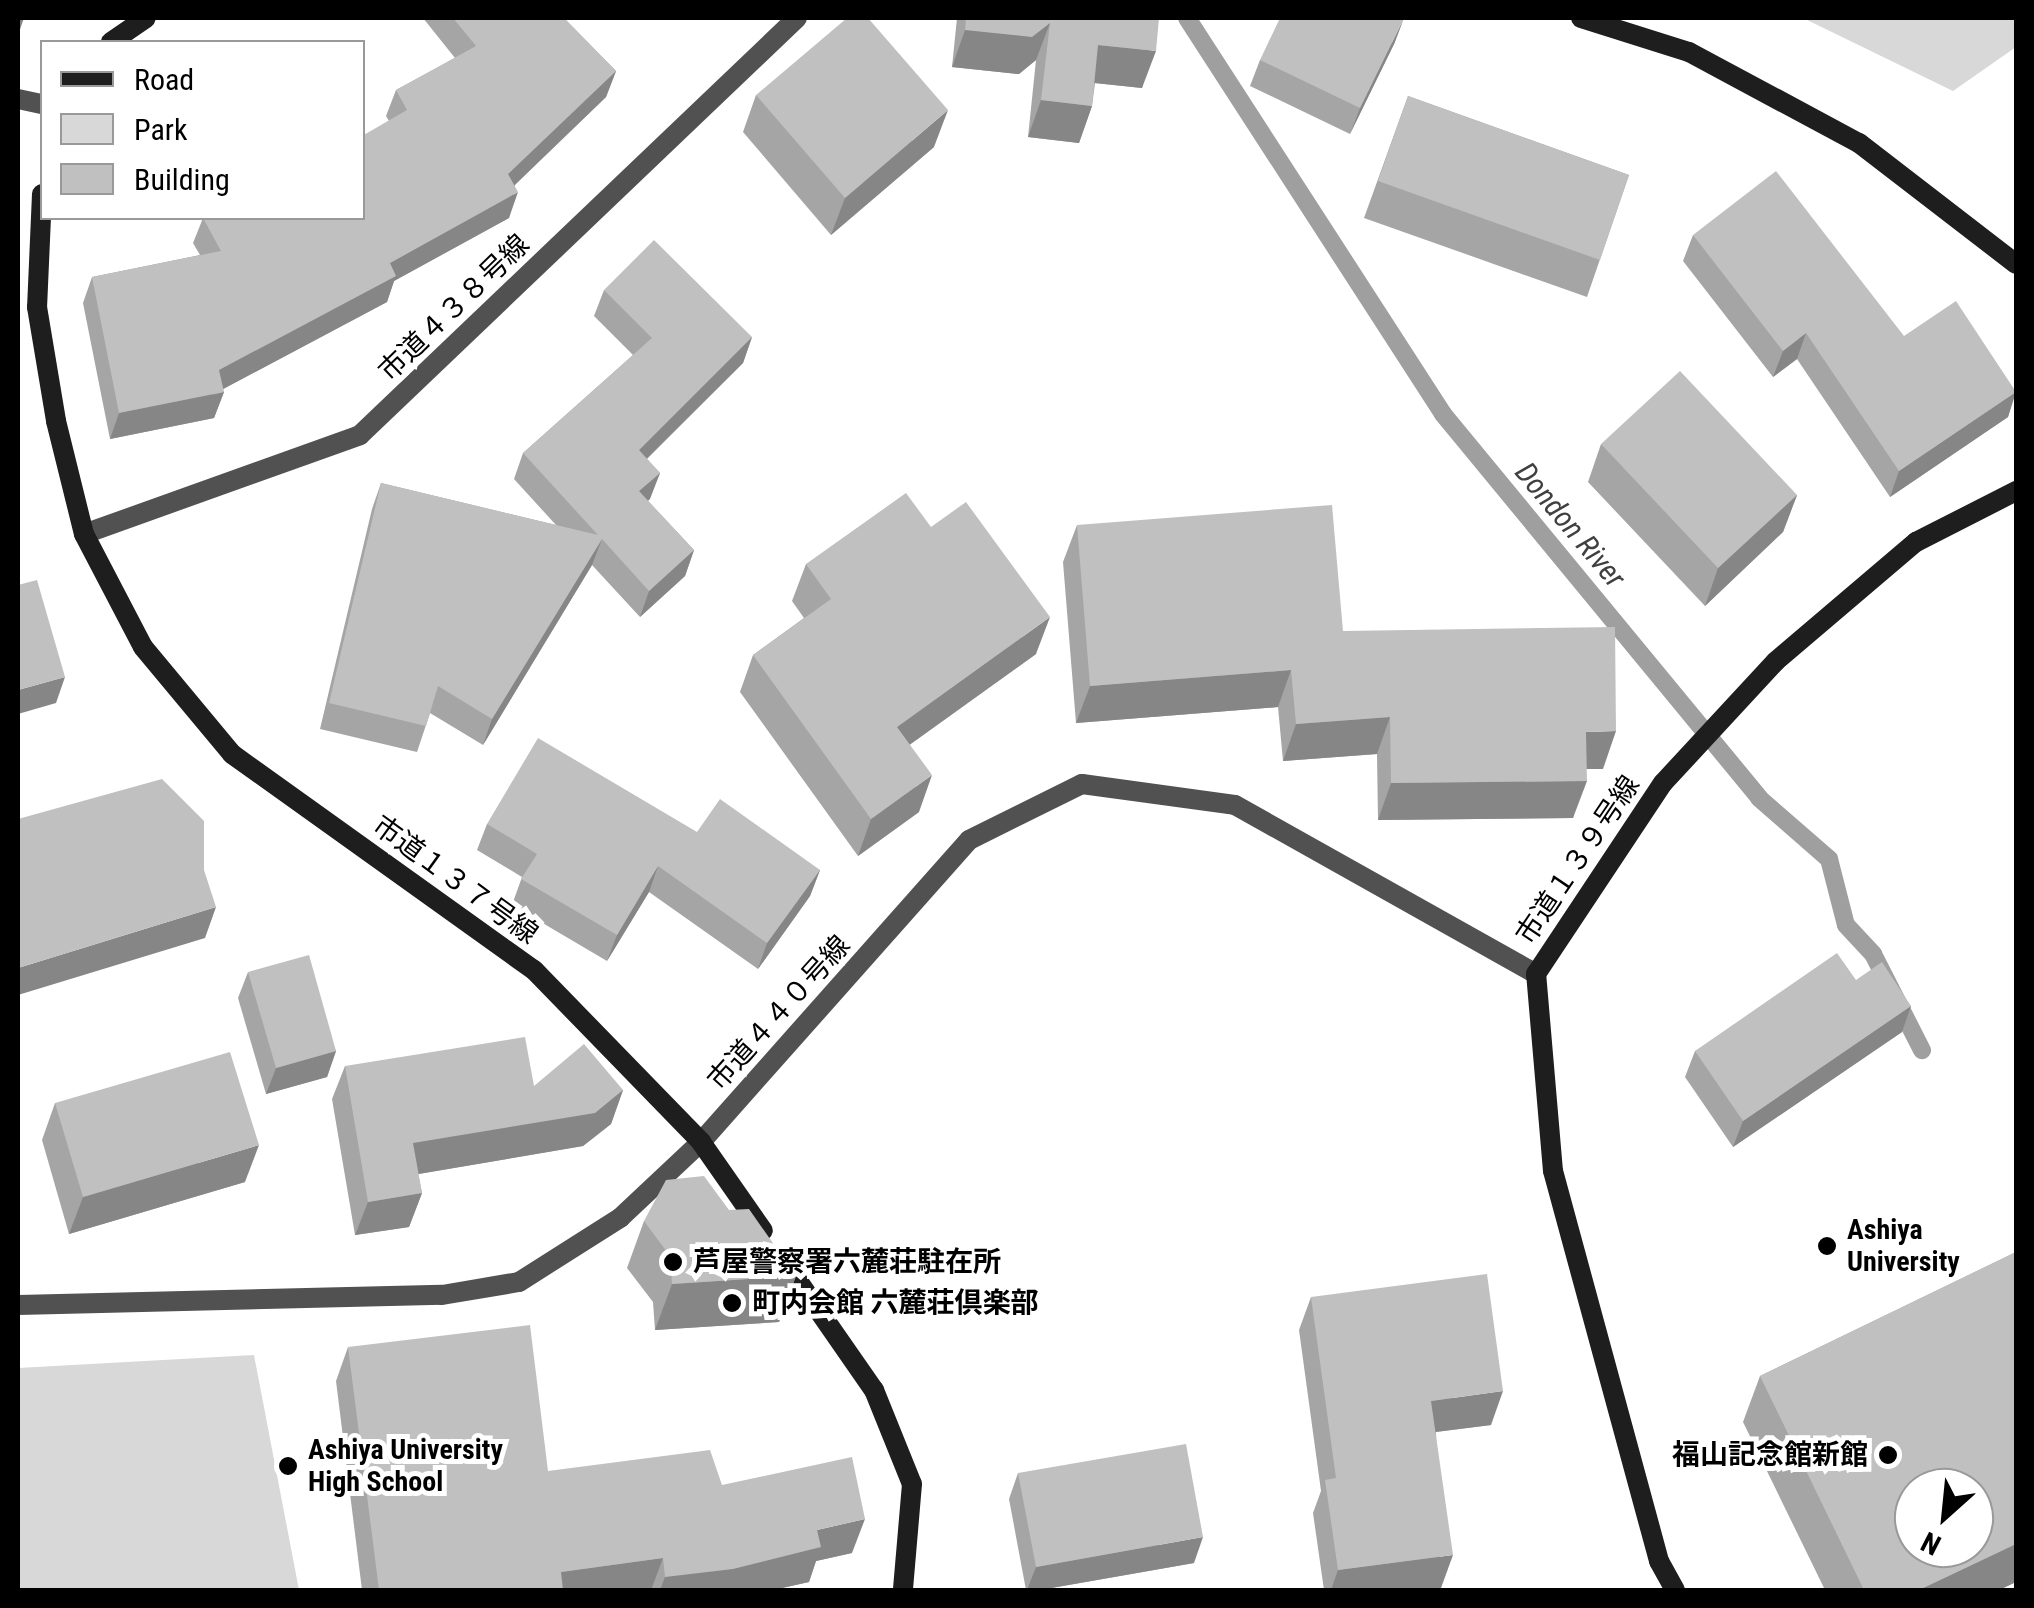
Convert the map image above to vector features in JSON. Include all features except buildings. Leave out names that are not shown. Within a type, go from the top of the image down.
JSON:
[{"type":"street","points":[[114,40],[146,18]]},
{"type":"street","name":"市道４３８号線","points":[[84,534],[360,435],[797,18]]},
{"type":"street","points":[[1581,18],[1689,52],[1859,143],[2016,264]]},
{"type":"street","name":"市道１３７号線","points":[[41,220],[37,306],[84,534],[142,648],[232,754],[534,970],[701,1142],[874,1390],[912,1484],[903,1590]]},
{"type":"street","name":"市道１３９号線","points":[[1675,1590],[1659,1562],[1552,1172],[1536,974],[1688,756],[1732,709],[1916,542],[2016,490]]},
{"type":"street","name":"市道４４０号線","points":[[18,1305],[442,1295],[520,1282],[620,1218],[701,1142],[969,840],[1082,784],[1235,805],[1536,974]]},
{"type":"green space","points":[[1803,18],[2016,18],[2016,47],[1953,91]]},
{"type":"green space","points":[[254,1355],[299,1590],[18,1590],[18,1368]]},
{"type":"waterway","name":"Dondon River","points":[[1187,18],[1443,414],[1759,798],[1829,859],[1846,925],[1873,954],[1922,1050]]},
{"type":"place","name":"Ashiya University","points":[[1827,1246]]},
{"type":"place","name":"芦屋警察署六麓荘駐在所","points":[[673,1262]]},
{"type":"place","name":"町内会館 六麓荘倶楽部","points":[[732,1303]]},
{"type":"place","name":"福山記念館新館","points":[[1888,1455]]},
{"type":"place","name":"Ashiya University High School","points":[[288,1466]]}]
